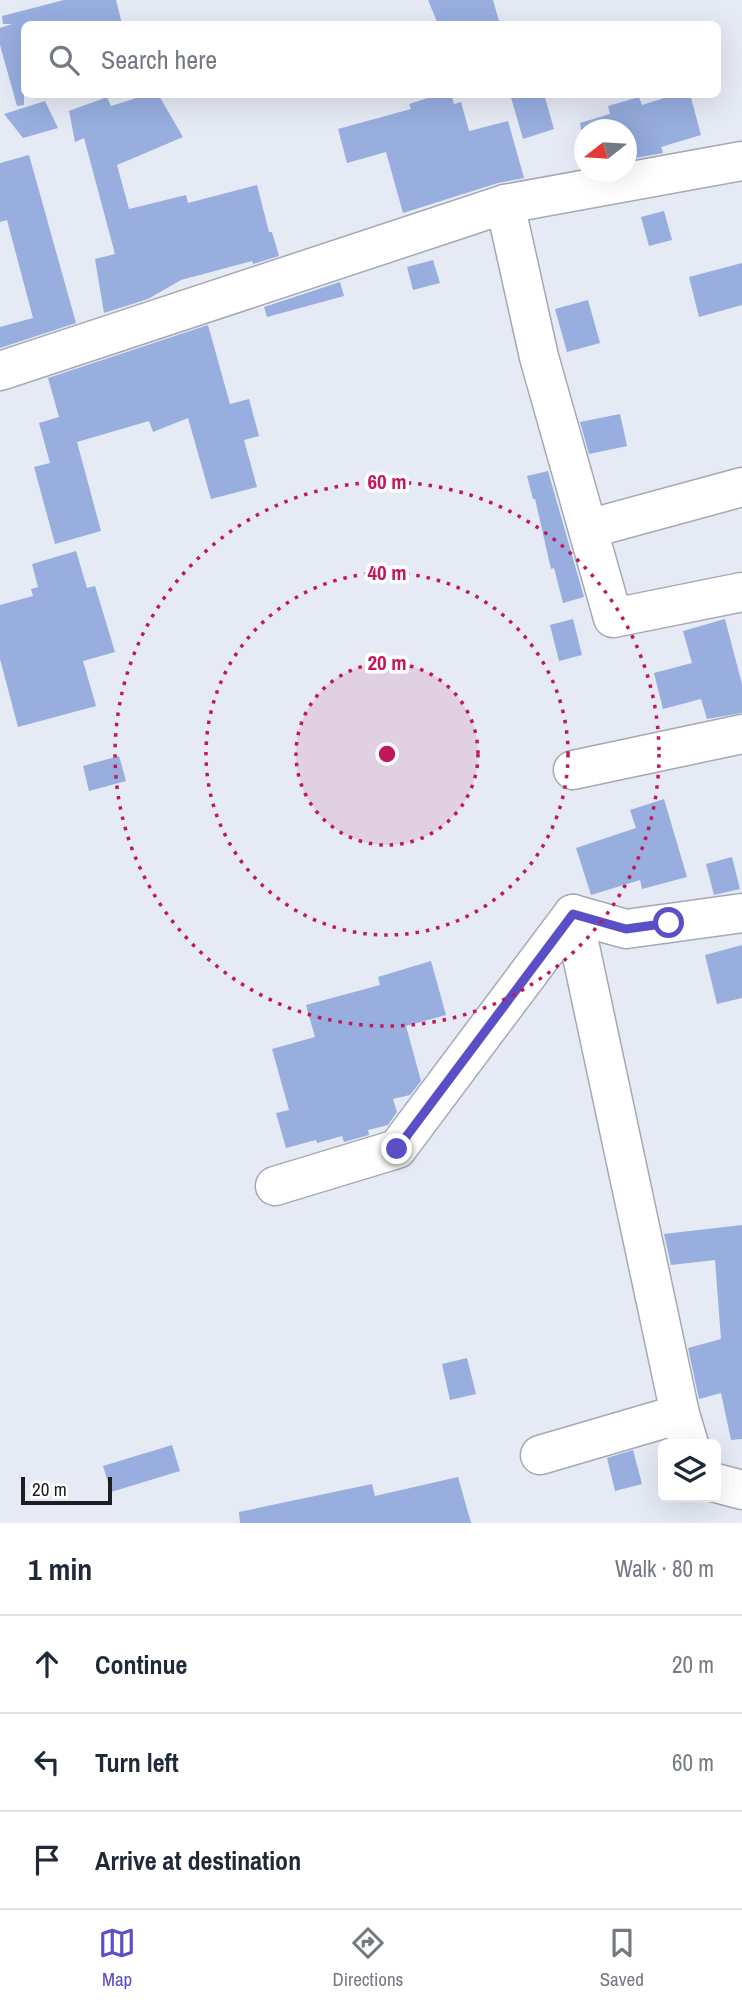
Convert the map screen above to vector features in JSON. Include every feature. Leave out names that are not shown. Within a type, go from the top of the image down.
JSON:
[{"type":"street","points":[[0,371],[505,204],[742,161]]},
{"type":"street","points":[[505,204],[540,357],[613,618],[742,592]]},
{"type":"street","points":[[588,529],[742,487]]},
{"type":"street","points":[[573,770],[742,734]]},
{"type":"street","points":[[573,914],[626,929],[742,913]]},
{"type":"street","points":[[275,1186],[397,1149],[573,914]]},
{"type":"street","points":[[540,1455],[685,1429],[573,914]]},
{"type":"street","points":[[721,1484],[742,1490]]},
{"type":"building","points":[[64,0],[116,0],[121,21],[21,21],[21,98],[24,98],[24,105],[17,106],[0,45],[0,28],[12,24],[3,24],[2,16]]},
{"type":"building","points":[[428,0],[493,0],[499,21],[437,21]]},
{"type":"building","points":[[104,98],[107,98],[111,106],[136,98],[160,98],[183,137],[117,165],[129,209],[186,195],[188,203],[257,185],[269,232],[272,232],[279,256],[181,280],[148,299],[104,313],[95,259],[115,254],[84,138],[75,142],[69,111]]},
{"type":"building","points":[[428,98],[452,98],[454,104],[461,102],[469,131],[508,121],[524,178],[498,183],[403,213],[386,152],[347,163],[338,129],[411,109],[409,104]]},
{"type":"building","points":[[511,98],[545,98],[554,129],[523,139]]},
{"type":"building","points":[[639,98],[642,105],[664,98],[691,98],[701,135],[661,147],[663,153],[637,158],[637,119],[593,119],[610,114],[608,106]]},
{"type":"building","points":[[45,101],[58,128],[23,138],[4,114]]},
{"type":"building","points":[[29,155],[76,323],[0,348],[0,327],[33,318],[7,220],[0,222],[0,163]]},
{"type":"building","points":[[664,211],[672,240],[649,246],[641,217]]},
{"type":"building","points":[[433,260],[440,283],[413,290],[407,267]]},
{"type":"building","points":[[742,263],[742,305],[699,317],[689,277]]},
{"type":"building","points":[[340,282],[344,296],[267,317],[264,307]]},
{"type":"building","points":[[588,300],[600,343],[567,352],[555,309]]},
{"type":"building","points":[[208,325],[230,404],[249,399],[259,436],[244,440],[257,487],[211,499],[188,418],[153,432],[149,421],[77,442],[101,531],[55,544],[34,467],[50,463],[39,423],[59,417],[48,378]]},
{"type":"building","points":[[620,414],[627,446],[589,454],[580,422]]},
{"type":"building","points":[[548,471],[584,597],[563,603],[554,568],[551,569],[527,476]]},
{"type":"building","points":[[76,551],[87,588],[95,586],[115,652],[83,661],[96,706],[18,727],[0,659],[0,605],[33,596],[31,589],[38,587],[32,564]]},
{"type":"building","points":[[573,619],[582,655],[559,661],[550,625]]},
{"type":"building","points":[[725,619],[742,684],[742,713],[707,719],[701,699],[663,709],[654,673],[692,663],[683,631]]},
{"type":"building","points":[[119,756],[126,781],[89,791],[83,766]]},
{"type":"building","points":[[664,799],[687,877],[642,889],[640,880],[591,895],[576,848],[636,828],[630,810]]},
{"type":"building","points":[[732,857],[740,889],[714,895],[706,864]]},
{"type":"building","points":[[742,945],[742,998],[717,1004],[705,955]]},
{"type":"building","points":[[431,961],[446,1015],[406,1026],[421,1081],[410,1095],[393,1099],[397,1112],[388,1125],[368,1130],[369,1135],[344,1142],[342,1136],[286,1148],[276,1113],[289,1110],[272,1049],[315,1037],[306,1005],[380,985],[378,977]]},
{"type":"building","points":[[742,1225],[742,1439],[731,1440],[721,1393],[699,1399],[688,1348],[721,1339],[715,1260],[671,1265],[664,1234]]},
{"type":"building","points":[[467,1358],[476,1394],[450,1400],[442,1364]]},
{"type":"building","points":[[172,1445],[180,1471],[111,1492],[103,1466]]},
{"type":"building","points":[[633,1450],[642,1484],[615,1491],[607,1458]]},
{"type":"building","points":[[458,1477],[471,1523],[240,1523],[239,1512],[372,1484],[375,1496]]},
{"type":"route","points":[[397,1149],[573,914],[626,929],[669,923]]}]
